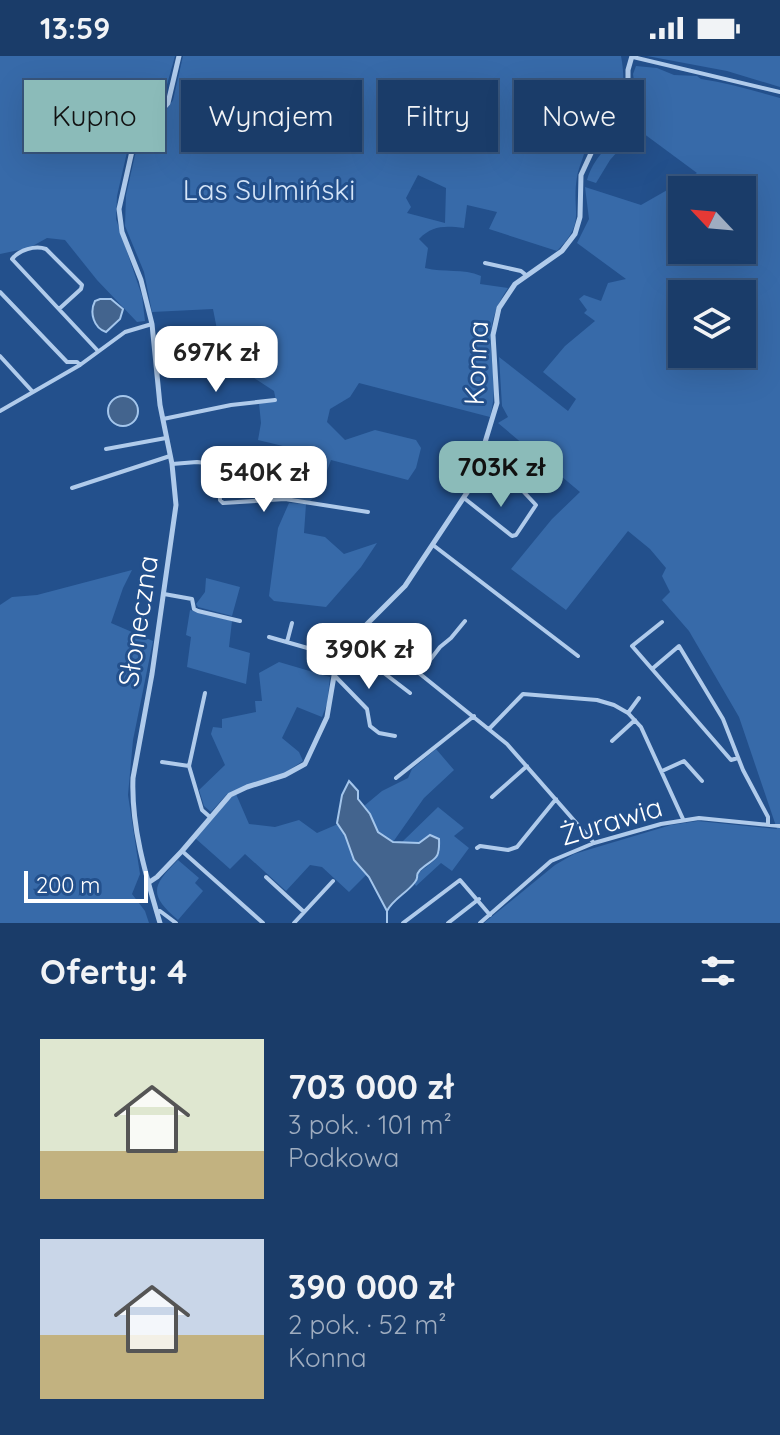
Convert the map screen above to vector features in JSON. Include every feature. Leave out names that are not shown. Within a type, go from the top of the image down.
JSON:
[{"type":"street","name":"Słoneczna","points":[[160,923],[142,863],[134,810],[133,770],[164,594],[176,505],[172,464],[162,419],[152,324],[141,280],[120,223],[119,209],[133,147],[168,103],[179,56]]},
{"type":"street","points":[[632,56],[780,92]]},
{"type":"street","name":"Konna","points":[[148,883],[182,851],[232,794],[285,775],[305,764],[327,717],[334,675],[346,644],[405,586],[464,498],[475,479],[497,403],[493,348],[495,323],[504,299],[526,275],[562,251],[575,234],[580,217],[581,175],[593,149],[617,128],[623,117],[628,102],[628,70],[632,56]]},
{"type":"street","points":[[59,309],[82,285],[42,247],[26,250],[12,259],[98,351]]},
{"type":"street","points":[[485,263],[521,271],[526,275]]},
{"type":"street","points":[[0,292],[67,362],[80,365]]},
{"type":"street","points":[[0,411],[80,365],[130,329],[152,324]]},
{"type":"street","points":[[0,356],[32,391]]},
{"type":"street","points":[[162,419],[275,400]]},
{"type":"street","points":[[106,449],[166,438]]},
{"type":"street","points":[[464,498],[512,536],[516,535],[536,505],[492,458],[483,453]]},
{"type":"street","points":[[72,488],[170,456]]},
{"type":"street","points":[[172,464],[197,462],[284,472]]},
{"type":"street","points":[[218,465],[220,500],[223,503],[285,499],[368,512]]},
{"type":"street","points":[[433,545],[578,656]]},
{"type":"street","points":[[164,594],[192,599],[194,609],[198,611],[240,621]]},
{"type":"street","points":[[420,673],[465,621]]},
{"type":"street","points":[[662,622],[632,646],[731,760],[738,758]]},
{"type":"street","points":[[287,642],[292,623]]},
{"type":"street","points":[[362,627],[507,744],[594,843]]},
{"type":"street","points":[[269,637],[339,657]]},
{"type":"street","points":[[346,644],[410,693]]},
{"type":"street","points":[[652,669],[679,646],[723,719],[738,758],[768,817],[768,824]]},
{"type":"street","points":[[334,675],[367,709],[370,726],[379,733],[395,736]]},
{"type":"street","points":[[205,693],[189,766],[202,810],[210,817]]},
{"type":"street","points":[[489,729],[523,694],[597,700],[614,705],[628,713],[641,727],[683,820]]},
{"type":"street","points":[[628,713],[639,698]]},
{"type":"street","points":[[396,778],[474,716]]},
{"type":"street","points":[[612,741],[635,720]]},
{"type":"street","points":[[662,771],[684,761],[702,781]]},
{"type":"street","points":[[162,762],[189,766]]},
{"type":"street","points":[[492,797],[527,766]]},
{"type":"street","points":[[477,848],[508,850],[517,847],[556,799]]},
{"type":"street","name":"Żurawia","points":[[480,923],[551,861],[594,843],[683,820],[716,819],[778,826]]},
{"type":"street","points":[[182,851],[263,923]]},
{"type":"street","points":[[266,877],[304,912]]},
{"type":"street","points":[[294,923],[333,881]]},
{"type":"street","points":[[403,923],[459,881],[464,882],[490,915]]},
{"type":"street","points":[[448,923],[479,899]]},
{"type":"street","points":[[157,912],[176,923]]},
{"type":"green space","name":"Las Sulmiński","points":[[0,56],[175,56],[165,92],[165,80],[24,80],[24,152],[127,152],[117,196],[116,219],[142,296],[145,321],[137,322],[65,240],[47,238],[29,248],[0,254]]},
{"type":"green space","name":"Las Sulmiński","points":[[183,56],[621,56],[623,76],[623,80],[514,80],[514,152],[584,152],[577,177],[575,224],[557,251],[489,229],[497,212],[467,205],[464,228],[440,228],[429,231],[419,239],[428,248],[425,268],[474,274],[481,276],[480,284],[508,288],[492,322],[494,382],[490,417],[359,383],[350,397],[330,409],[327,422],[345,440],[375,430],[416,440],[421,448],[416,468],[408,480],[331,460],[319,493],[310,501],[293,498],[295,473],[286,470],[287,447],[258,440],[261,423],[259,403],[276,401],[274,391],[234,365],[217,370],[220,345],[213,309],[152,312],[144,272],[125,226],[126,195],[137,152],[165,152],[165,112],[173,100]],"holes":[[[418,175],[446,188],[445,223],[407,213],[411,207],[406,198]]]},
{"type":"green space","points":[[647,56],[780,56],[780,87],[727,71]]},
{"type":"green space","points":[[636,66],[657,68],[674,75],[697,76],[780,98],[780,923],[484,923],[555,865],[574,854],[671,825],[698,821],[777,829],[739,717],[689,631],[662,600],[670,592],[662,576],[666,568],[650,549],[628,531],[566,610],[511,569],[552,519],[580,492],[498,423],[508,417],[502,406],[499,357],[568,411],[576,399],[543,372],[565,346],[595,321],[584,313],[587,310],[579,299],[584,295],[601,301],[608,283],[626,279],[577,243],[589,219],[585,187],[641,205],[668,190],[668,264],[756,264],[756,176],[692,176],[697,173],[644,134],[644,80],[634,80]]},
{"type":"green space","points":[[602,152],[617,152],[596,183],[587,180]]},
{"type":"green space","points":[[289,503],[306,504],[304,533],[325,537],[344,554],[377,543],[361,567],[326,607],[274,601],[269,596],[278,528]]},
{"type":"green space","points":[[132,570],[111,623],[153,641],[133,740],[128,795],[140,874],[132,894],[145,911],[149,923],[0,923],[0,605],[12,597],[37,595]]},
{"type":"green space","points":[[206,578],[240,587],[232,616],[198,607],[196,604],[205,592]]},
{"type":"green space","points":[[190,610],[232,621],[229,647],[250,653],[246,684],[187,667],[191,637],[186,635]]},
{"type":"green space","points":[[279,662],[330,677],[322,717],[297,707],[282,738],[299,752],[303,761],[286,772],[227,794],[211,812],[204,806],[199,790],[225,765],[211,734],[213,727],[222,728],[222,719],[256,712],[255,701],[262,701],[259,673]]},
{"type":"green space","points":[[436,749],[454,770],[424,798],[393,842],[378,832],[364,806],[382,791],[408,778],[412,769]]},
{"type":"green space","points":[[236,794],[249,824],[275,827],[299,820],[317,833],[338,824],[367,874],[349,892],[322,867],[310,865],[286,891],[245,854],[230,869],[195,838]]},
{"type":"green space","points":[[438,807],[464,828],[454,836],[469,848],[452,871],[441,863],[416,886],[417,877],[440,851],[419,843],[402,842]]},
{"type":"green space","points":[[178,860],[199,878],[195,883],[203,891],[178,920],[162,903],[157,890],[163,877]]},
{"type":"shaded area","points":[[111,299],[123,309],[120,319],[106,332],[98,327],[93,315],[95,301]]},
{"type":"shaded area","points":[[123,396],[134,400],[138,411],[134,422],[123,426],[112,422],[108,411],[112,400]]},
{"type":"shaded area","points":[[349,781],[358,791],[358,799],[370,814],[378,832],[393,842],[419,843],[430,835],[439,839],[435,858],[420,870],[415,882],[387,911],[369,877],[354,860],[337,823],[342,795]]},
{"type":"waterway","points":[[387,911],[387,923]]}]
